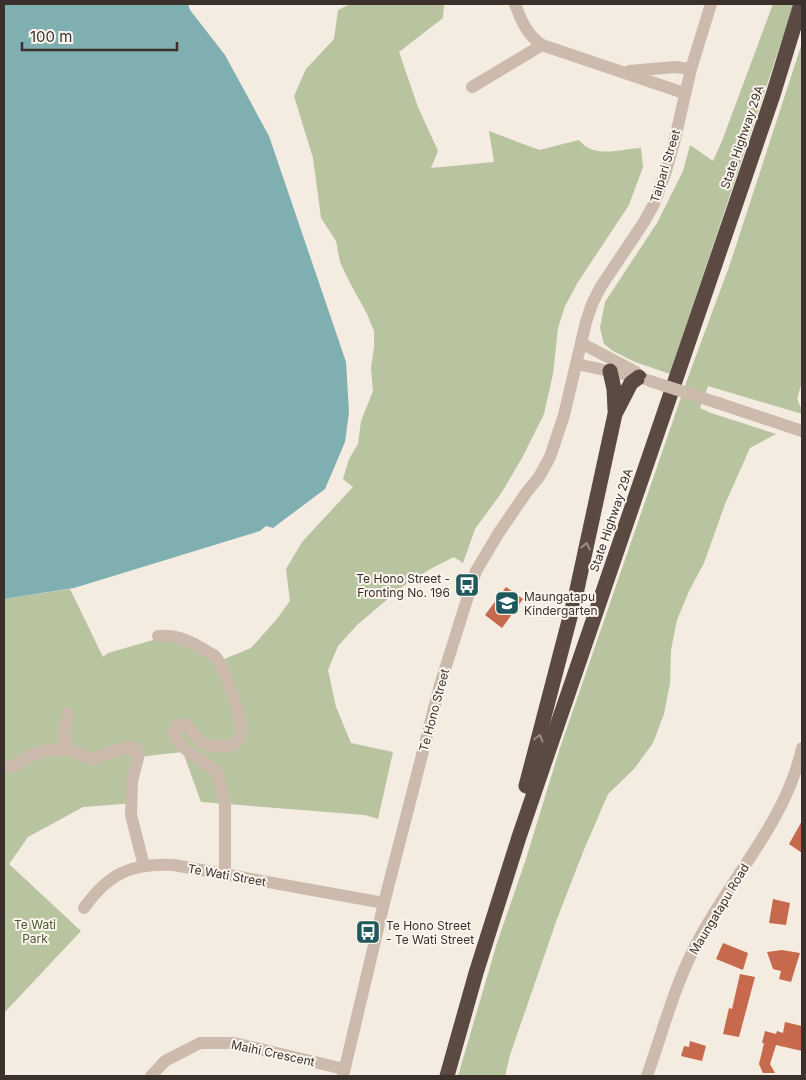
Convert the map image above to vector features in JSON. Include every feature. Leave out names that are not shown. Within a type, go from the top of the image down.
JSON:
[{"type":"highway","name":"State Highway 29A","points":[[447,1076],[476,973],[518,837],[766,113],[801,4]]},
{"type":"highway","points":[[610,371],[614,389],[615,414]]},
{"type":"highway","points":[[518,837],[520,807],[548,707],[576,594],[615,414],[631,383],[644,379]]},
{"type":"street","points":[[515,4],[528,33],[533,40],[542,45],[684,93]]},
{"type":"street","name":"Taipari Street","points":[[577,364],[586,322],[600,288],[654,204],[674,143],[684,93],[712,4]]},
{"type":"street","points":[[472,87],[542,45]]},
{"type":"street","points":[[622,71],[644,71],[675,67],[691,69]]},
{"type":"street","points":[[580,343],[635,371],[644,379]]},
{"type":"street","points":[[577,364],[644,379],[802,431]]},
{"type":"street","name":"Te Hono Street","points":[[344,1073],[384,903],[440,685],[476,571],[498,534],[539,477],[550,456],[564,415],[577,364]]},
{"type":"street","points":[[158,636],[182,637],[215,657],[242,723],[238,741],[230,747],[210,746],[200,741],[186,724],[177,725],[174,729],[174,733],[181,745],[217,771],[225,804],[225,875]]},
{"type":"street","points":[[68,713],[63,736],[70,750]]},
{"type":"street","points":[[4,766],[12,767],[30,756],[47,750],[70,750],[92,759],[121,749],[134,747],[139,754],[132,781],[131,814],[144,866]]},
{"type":"street","name":"Maungatapu Road","points":[[647,1076],[682,975],[698,940],[779,810],[792,783],[802,748]]},
{"type":"street","name":"Te Wati Street","points":[[84,908],[107,881],[130,870],[144,866],[174,865],[384,903]]},
{"type":"street","name":"Maihi Crescent","points":[[151,1076],[165,1061],[200,1043],[234,1043],[344,1073]]},
{"type":"green space","name":"Te Wati Park","points":[[350,4],[444,4],[443,18],[399,52],[418,107],[438,151],[431,168],[494,162],[489,131],[539,150],[579,140],[585,146],[599,151],[608,152],[641,148],[643,167],[629,205],[578,282],[565,306],[558,328],[553,374],[544,414],[502,492],[475,529],[463,563],[454,557],[402,587],[357,625],[338,646],[328,670],[336,707],[351,743],[393,752],[378,819],[365,815],[201,802],[183,752],[137,757],[135,803],[83,807],[28,837],[9,864],[81,931],[4,1013],[4,599],[70,589],[103,657],[108,653],[153,640],[197,638],[217,662],[251,648],[276,620],[290,601],[286,569],[302,542],[353,487],[343,479],[349,459],[358,444],[361,421],[373,391],[371,368],[374,331],[340,262],[336,241],[321,218],[313,158],[294,96],[306,69],[334,39],[338,10]]},
{"type":"green space","points":[[773,4],[794,4],[670,374],[635,362],[613,351],[604,344],[600,328],[605,302],[657,223],[683,171],[690,145],[713,161]]},
{"type":"green space","points":[[802,43],[802,382],[797,399],[802,414],[708,386],[700,408],[776,434],[750,448],[725,504],[704,563],[689,591],[677,620],[671,650],[670,683],[664,714],[653,743],[634,769],[608,794],[557,919],[510,1055],[505,1076],[458,1076],[497,943],[526,859],[559,751],[687,380],[730,264]]},
{"type":"water","points":[[4,4],[188,4],[190,10],[225,55],[269,136],[346,362],[349,412],[345,442],[325,489],[273,528],[266,526],[260,531],[74,588],[4,599]]},
{"type":"building","points":[[506,587],[523,599],[502,628],[485,615]]},
{"type":"building","points":[[802,821],[802,853],[789,844]]},
{"type":"building","points":[[773,899],[790,903],[786,925],[769,923]]},
{"type":"building","points":[[723,943],[748,953],[743,970],[716,959]]},
{"type":"building","points":[[782,950],[800,953],[791,982],[779,979],[781,971],[773,969],[767,952]]},
{"type":"building","points":[[740,974],[755,977],[739,1037],[723,1034],[729,1008],[732,1009]]},
{"type":"building","points":[[785,1022],[802,1026],[802,1051],[776,1045],[770,1064],[775,1073],[763,1073],[759,1064],[765,1031],[776,1034],[777,1031],[783,1033]]},
{"type":"building","points":[[690,1041],[706,1046],[702,1061],[681,1056],[684,1046],[689,1047]]},
{"type":"place","name":"Te Hono Street - Fronting No. 196","points":[[467,585]]},
{"type":"place","name":"Maungatapu Kindergarten","points":[[507,603]]},
{"type":"place","name":"Te Hono Street - Te Wati Street","points":[[368,932]]}]
